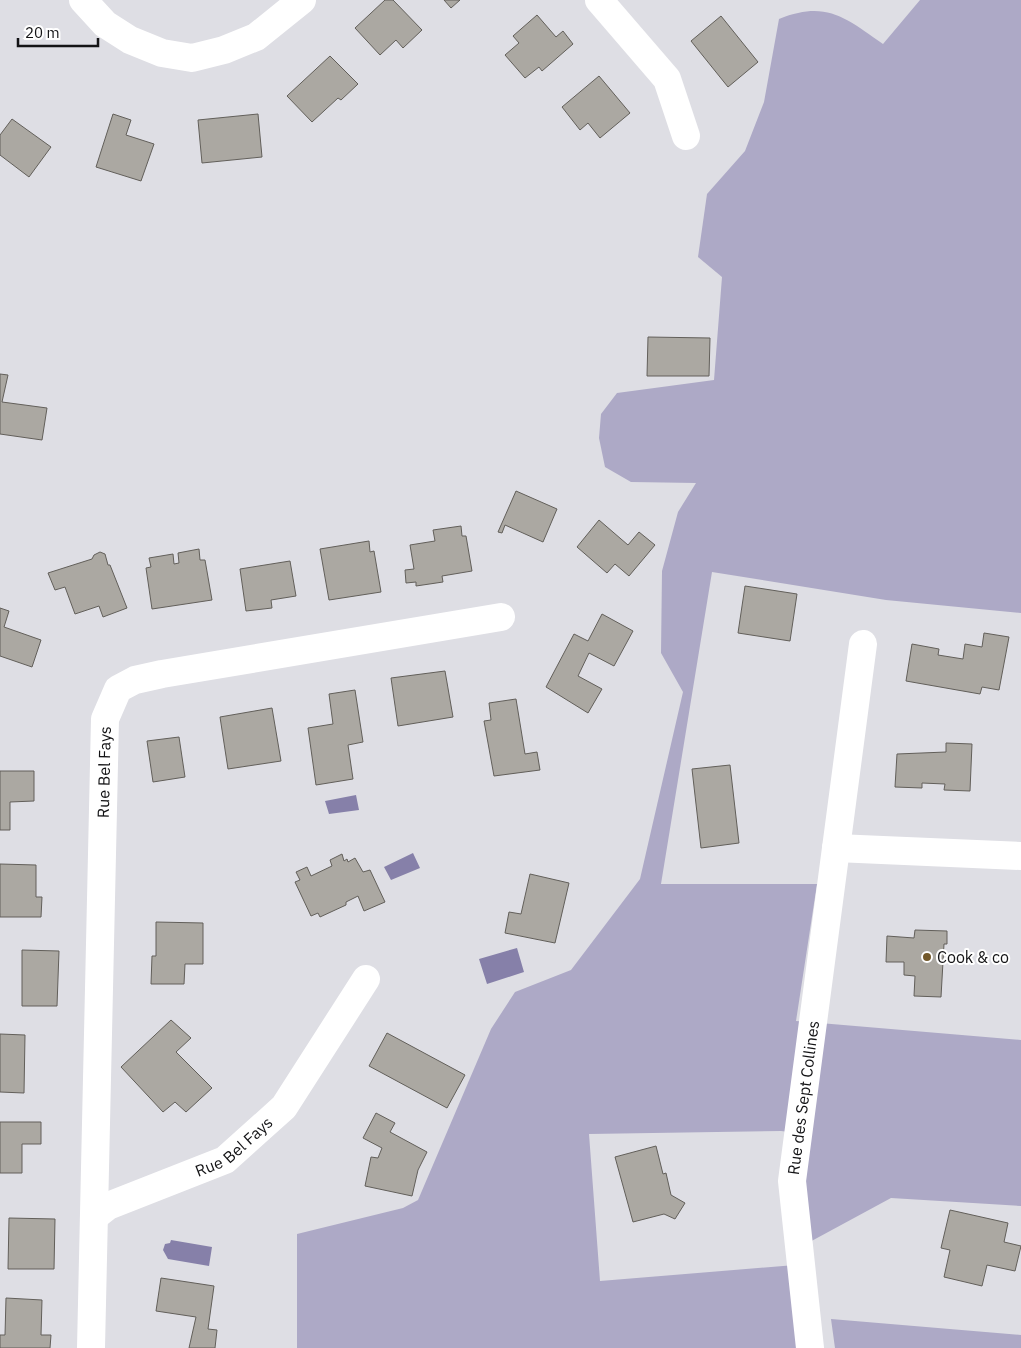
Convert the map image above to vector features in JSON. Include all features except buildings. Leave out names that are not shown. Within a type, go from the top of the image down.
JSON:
[{"type":"street","points":[[84,0],[105,24],[130,40],[162,53],[192,58],[224,50],[256,37],[302,0]]},
{"type":"street","points":[[599,0],[667,79],[686,136]]},
{"type":"street","name":"Rue Bel Fays","points":[[92,1348],[105,719],[118,689],[135,680],[162,674],[501,617]]},
{"type":"street","name":"Rue des Sept Collines","points":[[810,1348],[792,1181],[863,644]]},
{"type":"street","points":[[836,848],[1021,856]]},
{"type":"street","name":"Rue Bel Fays","points":[[94,1217],[108,1206],[225,1160],[284,1107],[366,979]]},
{"type":"shaded area","points":[[920,0],[1021,0],[1021,613],[886,600],[712,572],[661,884],[817,884],[796,1021],[1021,1040],[1021,1206],[891,1198],[806,1244],[805,1134],[781,1131],[589,1134],[600,1281],[795,1265],[804,1348],[297,1348],[297,1234],[403,1208],[418,1200],[491,1029],[515,992],[571,970],[640,879],[683,692],[661,653],[662,571],[678,512],[696,483],[631,482],[605,467],[599,438],[601,414],[617,393],[714,380],[722,277],[698,257],[707,194],[745,151],[764,102],[779,19],[810,11],[823,12],[846,20],[883,44]]},
{"type":"shaded area","points":[[356,795],[359,810],[329,814],[325,801]]},
{"type":"shaded area","points":[[413,853],[420,868],[391,880],[384,867]]},
{"type":"shaded area","points":[[517,948],[524,972],[487,984],[479,959]]},
{"type":"shaded area","points":[[171,1240],[212,1247],[209,1266],[168,1259],[163,1250],[165,1244],[170,1243]]},
{"type":"shaded area","points":[[831,1319],[1021,1335],[1021,1348],[835,1348]]},
{"type":"place","name":"Cook & co","points":[[927,957]]}]
